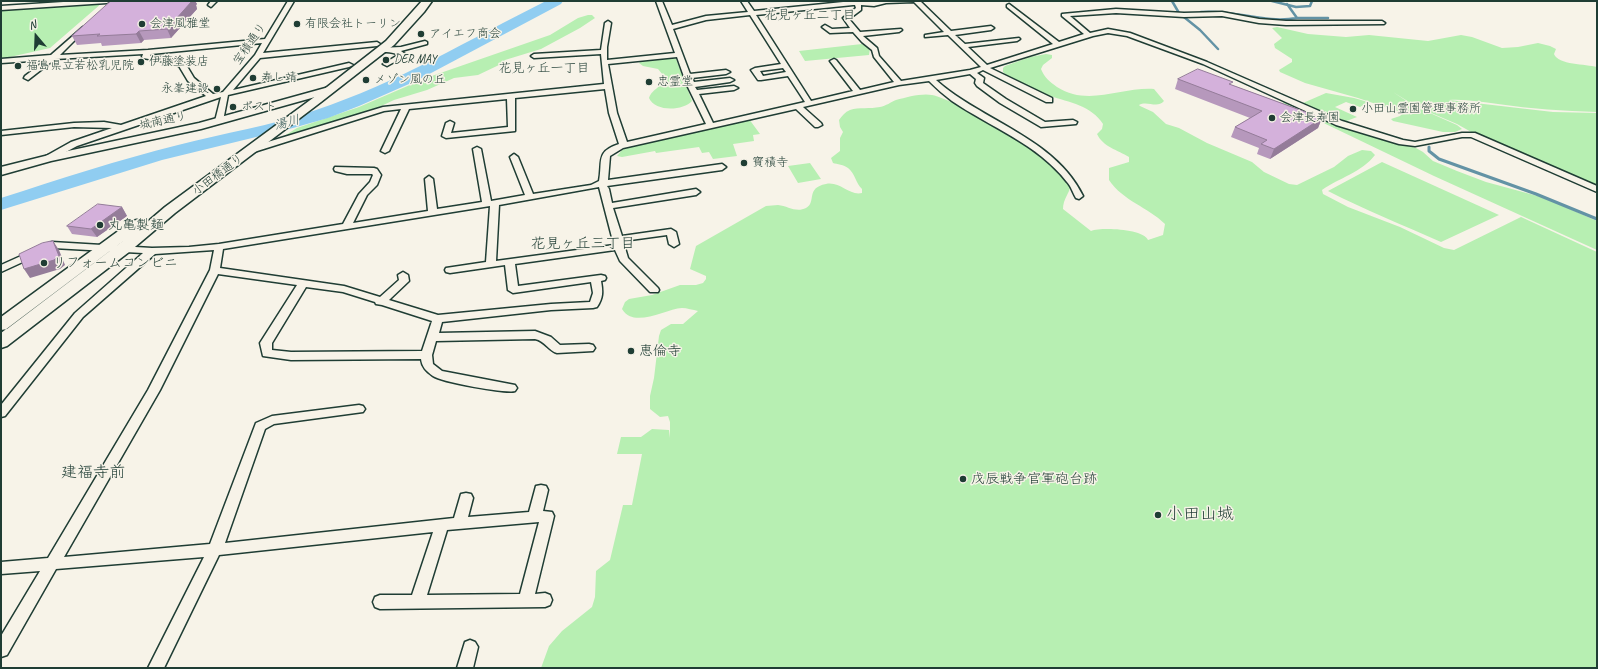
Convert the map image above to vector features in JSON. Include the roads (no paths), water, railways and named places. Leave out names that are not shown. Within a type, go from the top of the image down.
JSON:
[{"type":"main road","name":"小田橋通り","points":[[1,325],[297,104],[329,90],[378,47],[417,1]]},
{"type":"main road","name":"小田橋通り","points":[[1,342],[124,249],[170,210],[253,149],[349,65],[406,27],[427,1]]},
{"type":"street","points":[[1,7],[8,1]]},
{"type":"street","points":[[30,6],[36,1]]},
{"type":"street","points":[[1,7],[30,6],[60,2],[107,4],[113,1]]},
{"type":"street","name":"宝積通り","points":[[219,121],[225,94],[258,56],[291,1]]},
{"type":"street","points":[[659,1],[691,85],[710,125]]},
{"type":"street","points":[[744,1],[809,103]]},
{"type":"street","points":[[669,28],[703,19],[753,13],[853,3],[874,4],[881,2],[912,1]]},
{"type":"street","points":[[916,1],[951,33],[985,68],[1049,100]]},
{"type":"street","points":[[858,4],[859,9],[846,18],[864,41],[875,49],[876,56],[899,83]]},
{"type":"street","points":[[1009,6],[1058,45]]},
{"type":"street","points":[[1089,35],[1064,15],[1116,11],[1184,15],[1222,14],[1259,21],[1286,24],[1382,23]]},
{"type":"street","points":[[28,78],[90,22]]},
{"type":"street","points":[[608,23],[605,34],[604,62],[613,113],[624,145]]},
{"type":"street","points":[[825,27],[834,32],[899,30]]},
{"type":"street","points":[[928,36],[991,28]]},
{"type":"street","points":[[601,184],[605,176],[604,161],[606,155],[611,150],[624,145],[899,83],[971,72],[1089,35],[1108,31],[1128,34],[1205,63],[1339,123],[1402,142],[1415,144],[1422,144],[1462,135],[1472,135],[1597,188]]},
{"type":"street","points":[[964,46],[1017,39]]},
{"type":"street","points":[[1,61],[148,52],[266,41]]},
{"type":"street","points":[[394,50],[425,43]]},
{"type":"street","points":[[258,56],[378,47],[394,50],[403,55],[387,64]]},
{"type":"street","points":[[148,52],[145,57],[167,60],[182,65],[192,79],[211,97]]},
{"type":"street","points":[[534,56],[604,52]]},
{"type":"street","points":[[604,62],[680,55]]},
{"type":"street","points":[[834,61],[858,92]]},
{"type":"street","points":[[49,158],[74,144],[211,97],[349,65]]},
{"type":"street","points":[[785,66],[755,70],[761,78],[790,74]]},
{"type":"street","points":[[688,76],[726,72]]},
{"type":"street","points":[[971,72],[980,78],[980,84],[1003,101],[1044,125],[1073,122]]},
{"type":"street","points":[[930,78],[949,95],[1024,140],[1054,163],[1072,180],[1079,196]]},
{"type":"street","points":[[691,85],[730,80]]},
{"type":"street","points":[[253,149],[380,110],[608,86]]},
{"type":"street","points":[[695,92],[734,88]]},
{"type":"street","points":[[450,123],[446,136],[512,130],[511,96]]},
{"type":"street","name":"城南通り","points":[[1,171],[49,158],[219,121],[268,106],[313,97]]},
{"type":"street","points":[[268,106],[280,107],[285,113]]},
{"type":"street","points":[[798,106],[818,125]]},
{"type":"street","points":[[385,151],[406,107]]},
{"type":"street","points":[[276,150],[381,112],[380,110]]},
{"type":"street","points":[[1,132],[82,126],[110,125],[122,127]]},
{"type":"street","points":[[477,148],[491,203],[491,265]]},
{"type":"street","points":[[514,157],[530,197]]},
{"type":"street","points":[[1,269],[52,245],[152,251],[189,250],[219,247],[594,187],[601,184],[722,167]]},
{"type":"street","points":[[338,169],[347,171],[374,171],[377,175],[374,183],[363,194],[347,226]]},
{"type":"street","points":[[429,179],[433,213]]},
{"type":"street","points":[[601,184],[606,189],[609,211],[623,259],[654,290]]},
{"type":"street","points":[[609,206],[696,192]]},
{"type":"street","points":[[450,270],[510,262],[671,232],[674,244]]},
{"type":"street","points":[[1,650],[154,390],[215,270],[219,247]]},
{"type":"street","points":[[1,413],[79,315],[152,251]]},
{"type":"street","points":[[215,270],[344,289],[380,302],[438,319],[551,307],[592,305],[597,300],[598,279],[513,290],[510,262]]},
{"type":"street","points":[[380,302],[404,281],[403,275]]},
{"type":"street","points":[[303,283],[266,343],[267,353],[291,356],[426,355]]},
{"type":"street","points":[[438,319],[426,355],[428,366],[438,374],[488,385],[511,388]]},
{"type":"street","points":[[433,337],[535,335],[545,337],[553,342],[557,349],[589,348]]},
{"type":"street","points":[[156,668],[215,550],[260,426],[272,420],[359,409]]},
{"type":"street","points":[[535,516],[542,490]]},
{"type":"street","points":[[460,523],[466,498]]},
{"type":"street","points":[[1,568],[215,550],[460,523],[547,516],[526,600]]},
{"type":"street","points":[[418,600],[442,525]]},
{"type":"street","points":[[380,602],[418,600],[545,600]]},
{"type":"street","points":[[465,668],[470,648]]},
{"type":"waterway","name":"湯川","points":[[1,204],[156,156],[196,145],[286,125],[353,103],[441,62],[556,1]]},
{"type":"waterway","points":[[1172,1],[1179,13],[1200,30],[1218,49]]},
{"type":"waterway","points":[[1272,1],[1288,5]]},
{"type":"waterway","points":[[1288,5],[1296,7],[1310,6],[1312,1]]},
{"type":"waterway","points":[[1288,5],[1297,18]]},
{"type":"waterway","points":[[1201,12],[1225,13],[1273,19],[1297,18]]},
{"type":"waterway","points":[[1297,18],[1328,18]]},
{"type":"waterway","points":[[1429,147],[1429,151],[1439,159],[1536,194],[1597,219]]},
{"type":"place","name":"会津風雅堂","points":[[142,24]]},
{"type":"place","name":"有限会社トーリン","points":[[297,24]]},
{"type":"place","name":"アイエフ商会","points":[[421,34]]},
{"type":"place","name":"DER MAY","points":[[386,60]]},
{"type":"place","name":"伊藤塗装店","points":[[141,62]]},
{"type":"place","name":"福島県立若松乳児院","points":[[18,66]]},
{"type":"place","name":"寿し靖","points":[[253,78]]},
{"type":"place","name":"メゾン風の丘","points":[[366,80]]},
{"type":"place","name":"忠霊堂","points":[[649,82]]},
{"type":"place","name":"永峯建設","points":[[217,89]]},
{"type":"place","name":"ポスト","points":[[233,107]]},
{"type":"place","name":"小田山霊園管理事務所","points":[[1353,109]]},
{"type":"place","name":"会津長寿園","points":[[1272,118]]},
{"type":"place","name":"寳積寺","points":[[744,163]]},
{"type":"place","name":"丸亀製麺","points":[[100,225]]},
{"type":"place","name":"リフォームコンビニ","points":[[44,263]]},
{"type":"place","name":"恵倫寺","points":[[631,351]]},
{"type":"place","name":"戊辰戦争官軍砲台跡","points":[[963,479]]},
{"type":"place","name":"小田山城","points":[[1158,515]]},
{"type":"district","name":"花見ヶ丘二丁目","points":[[810,16]]},
{"type":"district","name":"花見ヶ丘一丁目","points":[[544,69]]},
{"type":"district","name":"花見ヶ丘三丁目","points":[[583,244]]},
{"type":"district","name":"建福寺前","points":[[93,473]]}]
